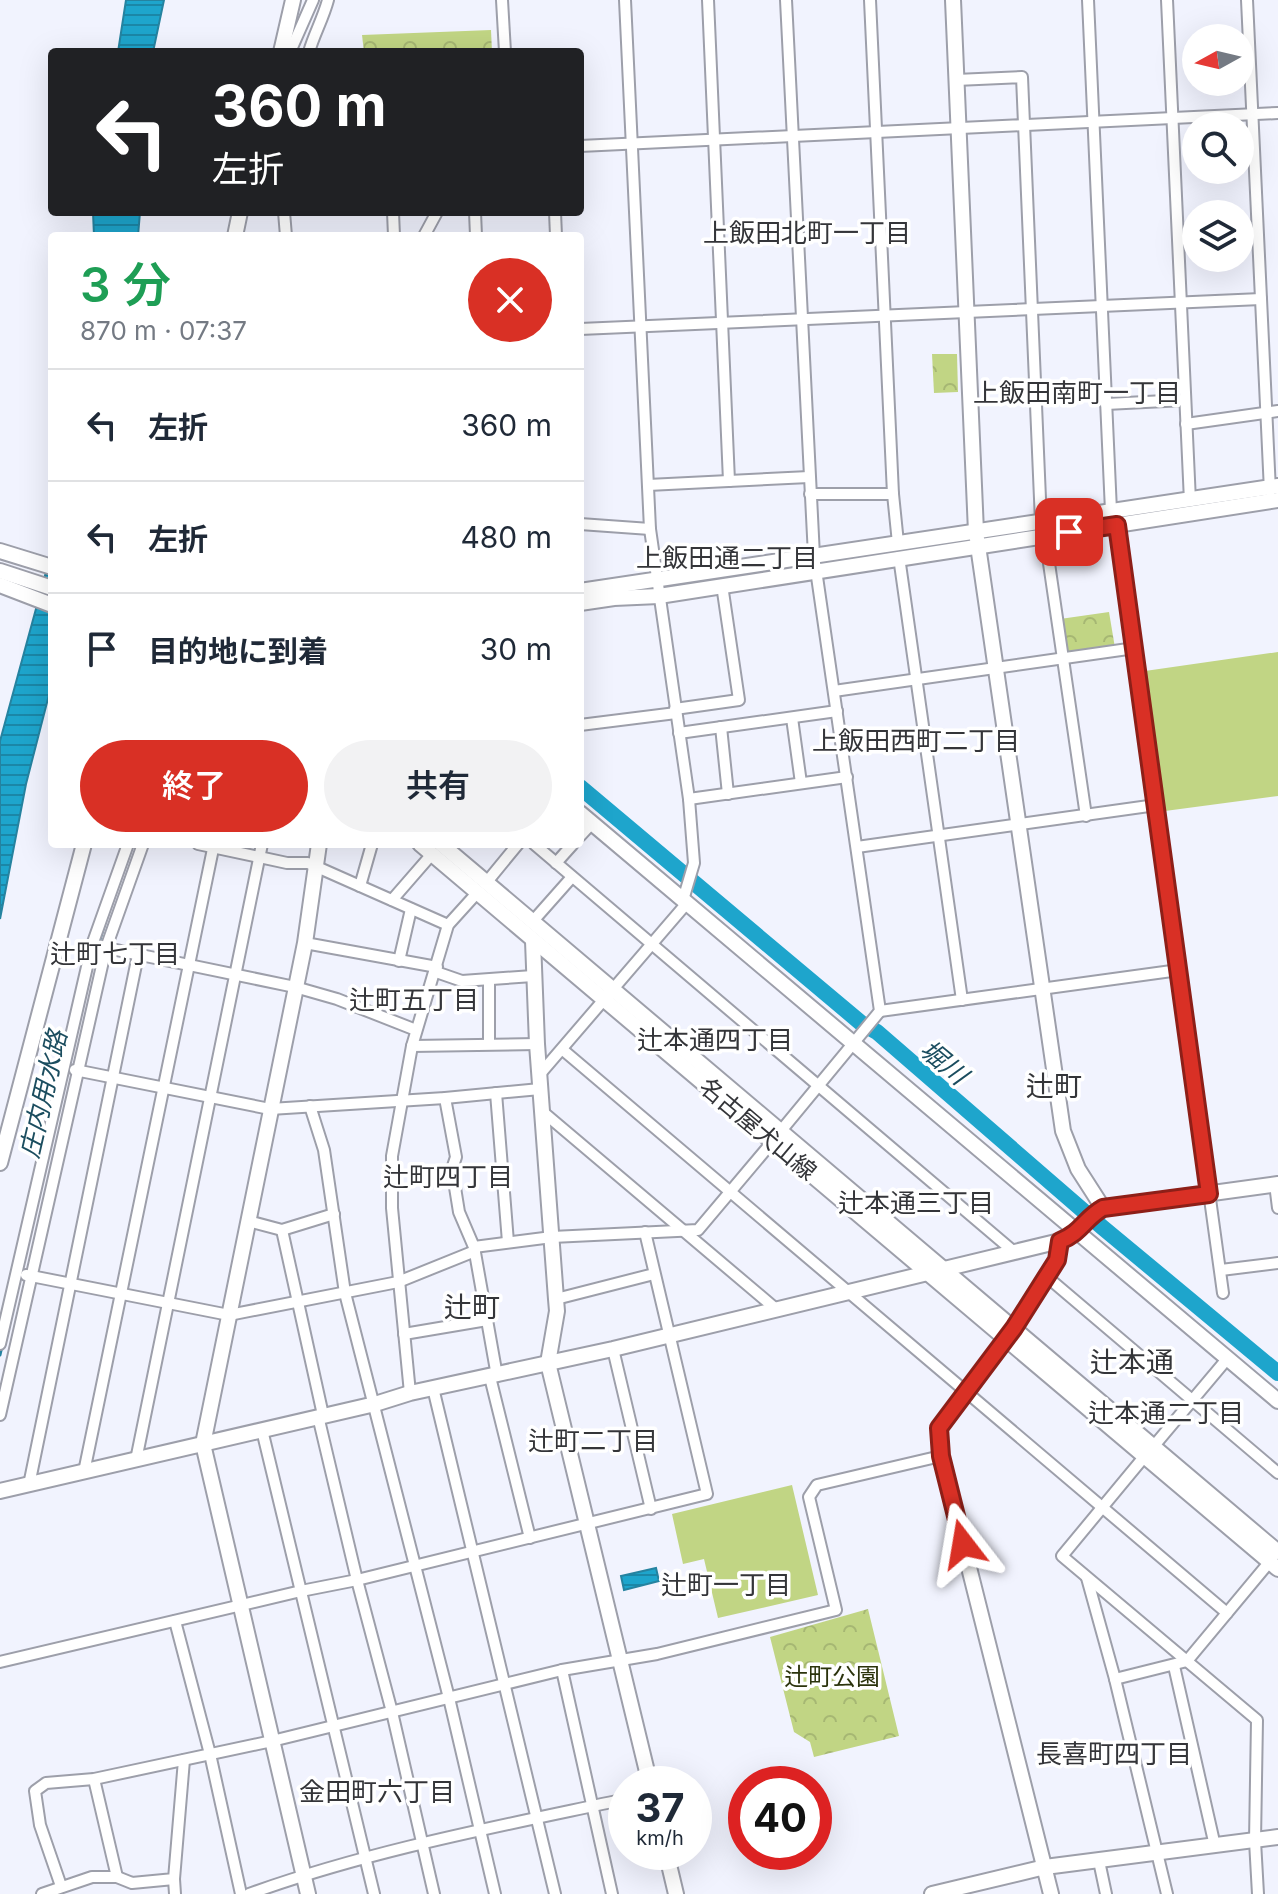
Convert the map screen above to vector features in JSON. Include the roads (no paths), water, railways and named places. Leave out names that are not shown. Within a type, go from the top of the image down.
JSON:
[{"type":"street","points":[[282,48],[293,0]]},
{"type":"street","points":[[292,48],[313,0]]},
{"type":"street","points":[[310,48],[313,36],[322,24],[328,0]]},
{"type":"street","points":[[502,0],[505,48]]},
{"type":"street","points":[[64,1067],[270,1109],[496,1093],[540,1081],[652,945],[686,898],[694,866],[689,799],[650,529],[625,0]]},
{"type":"street","points":[[708,0],[729,481]]},
{"type":"street","points":[[786,0],[809,477],[816,563],[857,847],[876,1017]]},
{"type":"street","points":[[870,0],[898,550],[962,1000]]},
{"type":"street","points":[[953,0],[978,539],[1063,1131],[1099,1210]]},
{"type":"street","points":[[1088,0],[1114,518],[1135,648],[1223,1293]]},
{"type":"street","points":[[1167,0],[1190,501]]},
{"type":"street","points":[[1247,0],[1252,112]]},
{"type":"street","points":[[956,80],[1022,77],[1043,529],[1086,816]]},
{"type":"street","points":[[1254,114],[1278,113]]},
{"type":"street","points":[[584,146],[1182,117]]},
{"type":"street","points":[[1254,155],[1261,299],[1272,412],[1274,494]]},
{"type":"street","points":[[584,329],[1261,299]]},
{"type":"street","points":[[1106,404],[1185,400]]},
{"type":"street","points":[[1186,424],[1272,412]]},
{"type":"street","points":[[648,485],[809,477]]},
{"type":"street","points":[[810,494],[893,494]]},
{"type":"street","points":[[584,611],[615,606],[658,588],[1274,494]]},
{"type":"street","points":[[1114,518],[1190,501],[1274,494]]},
{"type":"street","points":[[584,524],[650,529]]},
{"type":"street","points":[[0,551],[48,566]]},
{"type":"street","points":[[584,591],[722,585],[816,563]]},
{"type":"street","points":[[0,571],[48,587]]},
{"type":"street","points":[[0,585],[48,603]]},
{"type":"street","points":[[584,724],[739,700],[722,585]]},
{"type":"street","points":[[584,602],[614,598],[637,599]]},
{"type":"street","points":[[834,691],[1135,648]]},
{"type":"street","points":[[679,733],[837,711]]},
{"type":"street","points":[[792,718],[801,783]]},
{"type":"street","points":[[721,727],[728,794]]},
{"type":"street","points":[[689,799],[847,777]]},
{"type":"street","points":[[857,847],[1156,805]]},
{"type":"street","points":[[586,818],[858,1041],[1278,1401]]},
{"type":"street","points":[[0,1163],[83,848]]},
{"type":"street","points":[[74,876],[90,848]]},
{"type":"street","points":[[0,1344],[92,945],[127,848]]},
{"type":"street","points":[[0,1415],[3,1388],[106,948],[142,848]]},
{"type":"street","points":[[84,1472],[214,848]]},
{"type":"street","points":[[222,848],[259,857],[308,863],[448,925]]},
{"type":"street","points":[[136,1460],[261,848]]},
{"type":"street","points":[[308,1894],[203,1444],[305,943],[319,848]]},
{"type":"street","points":[[360,886],[371,848]]},
{"type":"street","points":[[410,1393],[392,1208],[392,1156],[412,1046],[448,925],[515,848]]},
{"type":"street","points":[[539,848],[1013,1251]]},
{"type":"street","points":[[556,863],[569,848]]},
{"type":"street","points":[[392,900],[436,849]]},
{"type":"street","name":"名古屋犬山線","points":[[436,849],[482,888],[533,941],[604,1001],[944,1268],[1010,1334]]},
{"type":"street","points":[[533,921],[572,877]]},
{"type":"street","name":"名古屋犬山線","points":[[482,888],[533,921],[614,989],[926,1271],[1010,1334],[1276,1559]]},
{"type":"street","points":[[399,961],[411,909]]},
{"type":"street","points":[[533,941],[537,1044],[557,1311],[548,1363],[646,1766]]},
{"type":"street","points":[[305,943],[436,969],[462,981],[533,976]]},
{"type":"street","points":[[92,945],[295,987],[337,999],[416,1030]]},
{"type":"street","points":[[29,1485],[138,955]]},
{"type":"street","points":[[17,1273],[229,1315],[398,1282],[474,1249],[508,1242],[698,1230],[876,1017],[962,1000],[1179,970]]},
{"type":"street","points":[[489,980],[489,1044]]},
{"type":"street","points":[[412,1046],[537,1044]]},
{"type":"street","points":[[563,1050],[1227,1613]]},
{"type":"street","points":[[496,1093],[508,1242]]},
{"type":"street","points":[[445,1098],[456,1155],[452,1169],[459,1212],[474,1249],[493,1376],[530,1538]]},
{"type":"street","points":[[310,1106],[324,1150],[345,1293],[449,1698],[495,1894]]},
{"type":"street","points":[[543,1112],[776,1309]]},
{"type":"street","points":[[0,1491],[375,1404],[410,1393],[613,1349],[1060,1241],[1081,1229],[1099,1210],[1276,1184],[1278,1208]]},
{"type":"street","points":[[248,1221],[282,1230],[334,1214]]},
{"type":"street","points":[[282,1230],[357,1580],[392,1712],[434,1894]]},
{"type":"street","points":[[0,1662],[357,1580],[707,1494],[645,1232]]},
{"type":"street","points":[[1051,1894],[941,1456],[939,1428],[1010,1334],[1057,1260],[1060,1241]]},
{"type":"street","points":[[1221,1270],[1278,1263]]},
{"type":"street","points":[[556,1299],[654,1274]]},
{"type":"street","points":[[1046,1276],[1278,1473]]},
{"type":"street","points":[[404,1334],[487,1320]]},
{"type":"street","points":[[613,1349],[651,1509]]},
{"type":"street","points":[[1227,1359],[1062,1556],[1257,1720],[1255,1841],[1258,1894]]},
{"type":"street","points":[[433,1388],[555,1894]]},
{"type":"street","points":[[262,1430],[374,1894]]},
{"type":"street","points":[[61,1886],[40,1825],[35,1791],[46,1783],[94,1779],[272,1741],[562,1670],[657,1654],[836,1610],[809,1497],[817,1485],[941,1456]]},
{"type":"street","points":[[1115,1679],[1187,1661],[1276,1559]]},
{"type":"street","points":[[1086,1576],[1115,1679],[1167,1894]]},
{"type":"street","points":[[175,1621],[210,1754],[241,1894]]},
{"type":"street","points":[[1174,1666],[1215,1846]]},
{"type":"street","points":[[562,1670],[612,1894]]},
{"type":"street","points":[[175,1894],[184,1760]]},
{"type":"street","points":[[94,1779],[117,1877],[131,1889],[174,1879]]},
{"type":"street","points":[[249,1894],[304,1874],[365,1858],[608,1803]]},
{"type":"street","points":[[932,1894],[986,1888],[1045,1867],[1278,1837]]},
{"type":"street","points":[[1099,1861],[1106,1894]]},
{"type":"street","points":[[670,1870],[676,1894]]},
{"type":"street","points":[[42,1894],[92,1877],[117,1877]]},
{"type":"water","points":[[126,0],[164,0],[154,48],[119,48]]},
{"type":"water","points":[[93,216],[140,216],[138,232],[94,232]]},
{"type":"water","points":[[48,565],[48,699],[26,784],[0,919],[0,741]]},
{"type":"water","points":[[656,1568],[659,1581],[624,1590],[621,1576]]},
{"type":"waterway","name":"堀川","points":[[584,790],[861,1023],[877,1032],[1102,1227],[1278,1373]]},
{"type":"waterway","name":"庄内用水路","points":[[92,965],[105,923]]},
{"type":"waterway","name":"庄内用水路","points":[[0,1355],[2,1346]]},
{"type":"district","name":"上飯田北町一丁目","points":[[807,232]]},
{"type":"district","name":"上飯田南町一丁目","points":[[1077,392]]},
{"type":"district","name":"上飯田通二丁目","points":[[727,557]]},
{"type":"district","name":"上飯田西町二丁目","points":[[916,740]]},
{"type":"district","name":"辻町七丁目","points":[[115,953]]},
{"type":"district","name":"辻町五丁目","points":[[414,999]]},
{"type":"district","name":"辻本通四丁目","points":[[715,1039]]},
{"type":"district","name":"辻町","points":[[1054,1086]]},
{"type":"district","name":"辻町四丁目","points":[[448,1176]]},
{"type":"district","name":"辻本通三丁目","points":[[916,1202]]},
{"type":"district","name":"辻町","points":[[472,1307]]},
{"type":"district","name":"辻本通","points":[[1132,1362]]},
{"type":"district","name":"辻本通二丁目","points":[[1166,1412]]},
{"type":"district","name":"辻町二丁目","points":[[593,1440]]},
{"type":"district","name":"辻町一丁目","points":[[726,1584]]},
{"type":"district","name":"長喜町四丁目","points":[[1114,1753]]},
{"type":"district","name":"金田町六丁目","points":[[377,1791]]},
{"type":"park label","name":"辻町公園","points":[[832,1676]]}]
